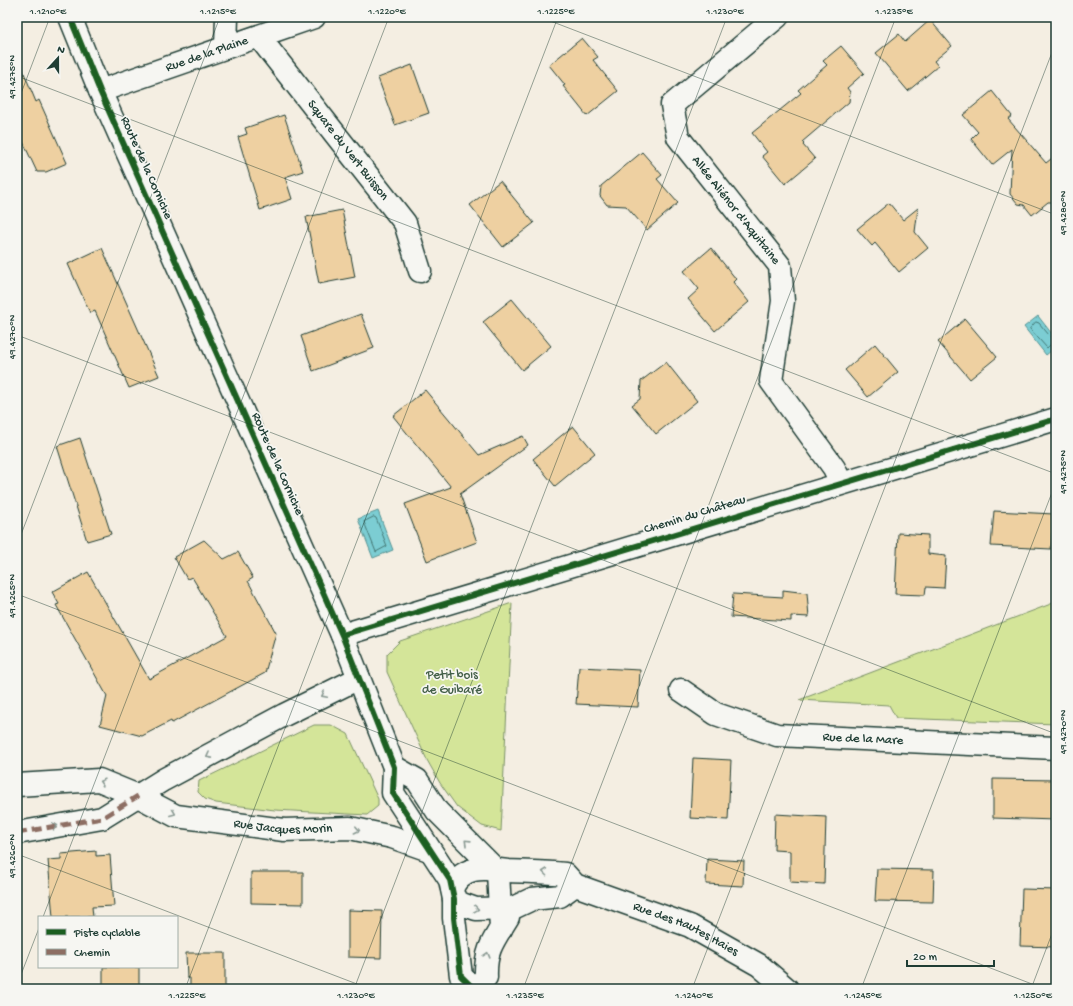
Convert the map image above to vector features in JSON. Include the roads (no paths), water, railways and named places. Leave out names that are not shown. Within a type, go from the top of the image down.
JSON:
[{"type":"street","name":"Route de la Corniche","points":[[70,17],[100,91],[342,635],[394,767],[393,793],[450,880],[461,976],[474,989]]},
{"type":"street","points":[[226,47],[227,17]]},
{"type":"street","name":"Rue de la Plaine","points":[[100,91],[314,17]]},
{"type":"street","name":"Allée Aliénor d'Aquitaine","points":[[776,17],[672,105],[678,137],[780,266],[783,301],[771,381],[834,468],[841,483]]},
{"type":"street","name":"Square du Vert Buisson","points":[[259,37],[405,223],[420,271]]},
{"type":"street","name":"Chemin du Château","points":[[342,635],[1056,419]]},
{"type":"street","points":[[17,833],[102,818],[163,780],[284,715],[359,678]]},
{"type":"street","name":"Rue de la Mare","points":[[681,690],[716,714],[777,735],[1056,748]]},
{"type":"street","points":[[394,767],[417,780],[437,811],[498,872],[505,915]]},
{"type":"street","name":"Rue Jacques Morin","points":[[17,784],[98,780],[138,796],[176,816],[284,830],[350,828],[392,837],[429,850]]},
{"type":"street","name":"Rue des Hautes Haies","points":[[453,901],[455,880],[468,871],[477,868],[565,874],[575,885],[690,926],[759,964],[787,989]]},
{"type":"street","points":[[474,989],[486,978],[488,951],[505,915],[532,899],[560,896],[575,885]]},
{"type":"street","points":[[453,901],[476,909],[505,915]]},
{"type":"water","points":[[1038,316],[1056,339],[1056,347],[1046,355],[1024,327]]},
{"type":"water","points":[[378,511],[393,550],[373,558],[358,519]]},
{"type":"park label","name":"Petit bois de Guibaré","points":[[452,682]]}]
